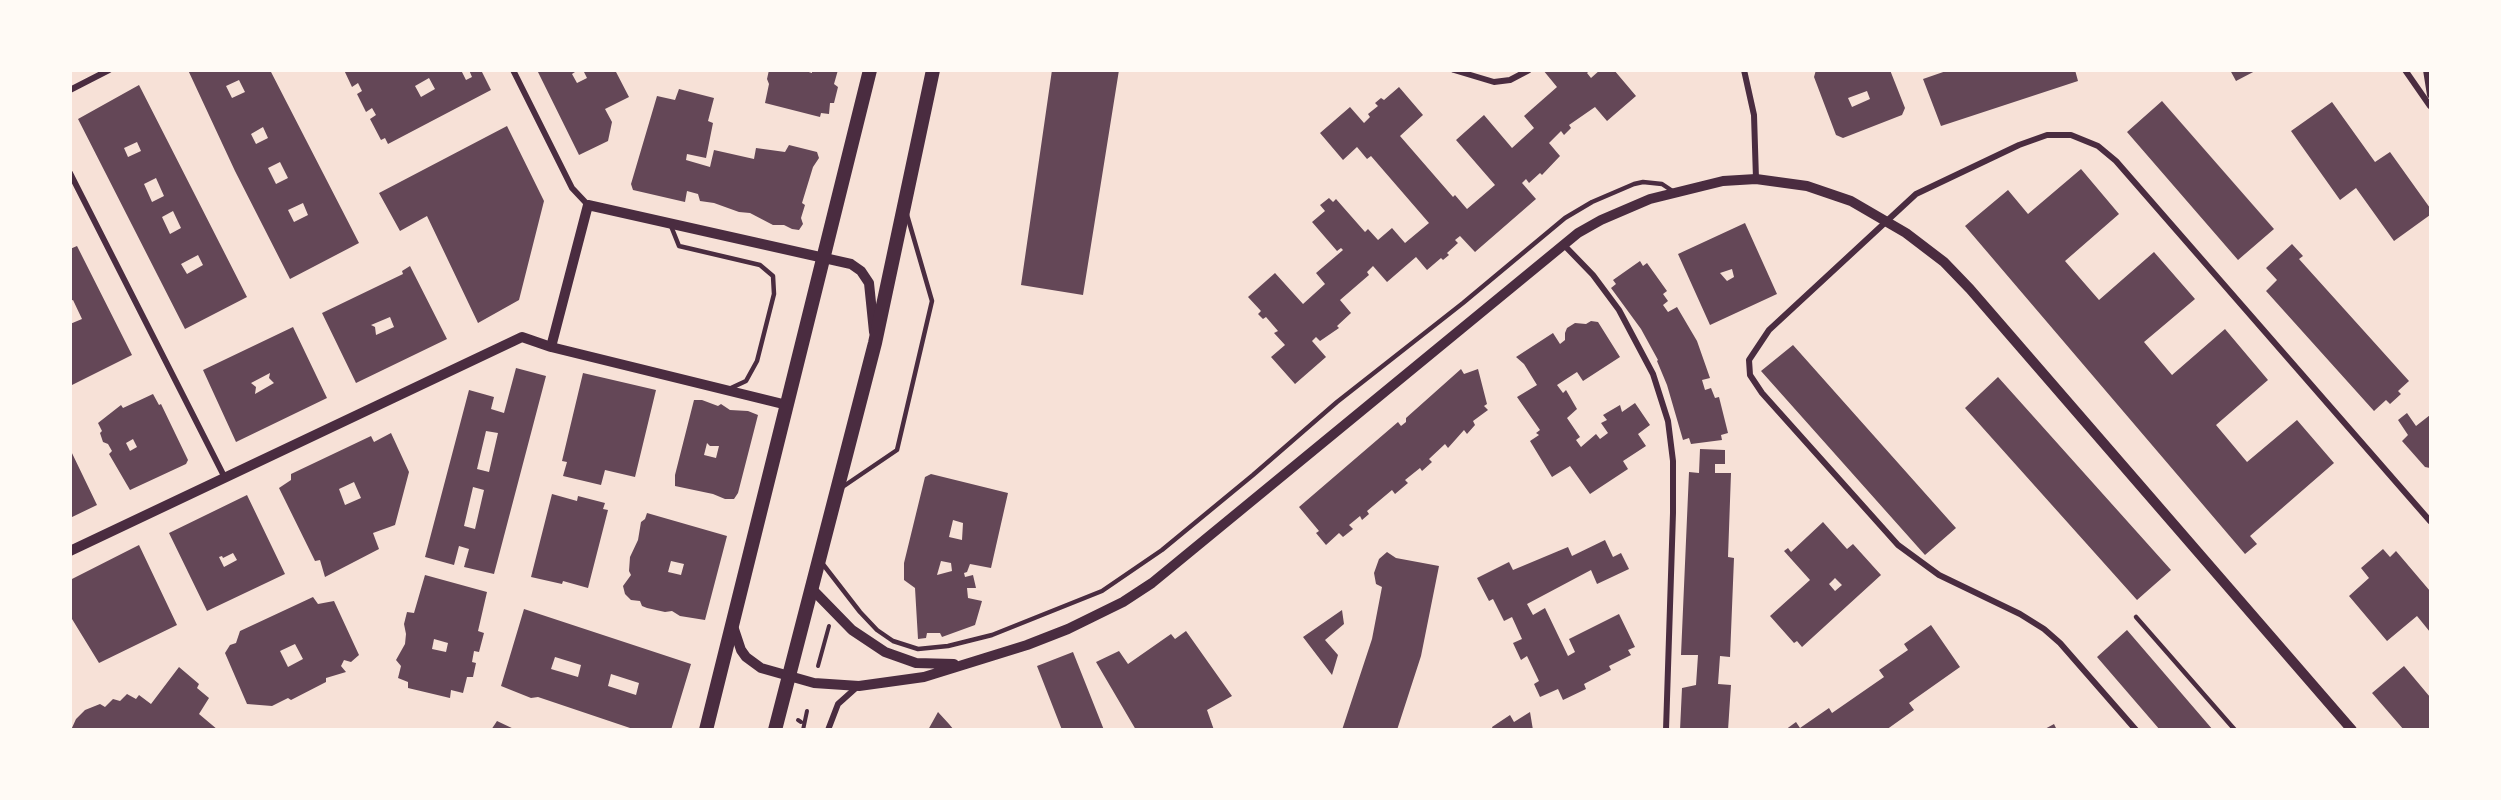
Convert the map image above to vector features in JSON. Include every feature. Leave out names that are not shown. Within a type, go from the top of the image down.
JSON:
[{"type":"main road","points":[[706,729],[870,70]]},
{"type":"main road","points":[[775,729],[876,343],[933,70]]},
{"type":"street","points":[[70,90],[109,70]]},
{"type":"street","points":[[513,70],[572,188],[588,206],[851,264],[867,279],[876,343]]},
{"type":"street","points":[[1454,70],[1494,82],[1510,80],[1529,70]]},
{"type":"street","points":[[1744,70],[1754,115],[1756,179]]},
{"type":"street","points":[[2405,70],[2430,106]]},
{"type":"street","points":[[2426,70],[2430,94]]},
{"type":"street","points":[[2136,729],[2066,650],[2044,629],[2020,614],[1939,575],[1898,545],[1762,393],[1750,375],[1749,360],[1769,330],[1908,199],[1928,186],[2034,139],[2054,135],[2071,135],[2098,146],[2116,161],[2430,521]]},
{"type":"street","points":[[70,173],[225,478]]},
{"type":"street","points":[[733,626],[738,644],[746,657],[761,668],[814,683],[859,686],[924,677],[963,663],[1018,648],[1062,631],[1123,602],[1152,583],[1563,244],[1601,220],[1650,199],[1723,181],[1756,179],[1817,189],[1860,205],[1921,243],[1958,275],[2352,729]]},
{"type":"street","points":[[551,347],[588,206]]},
{"type":"street","points":[[1563,244],[1598,282],[1619,310],[1649,366],[1668,420],[1673,461],[1674,502],[1666,729]]},
{"type":"street","points":[[70,551],[522,337],[551,347],[787,405]]},
{"type":"street","points":[[812,589],[852,630],[885,652],[916,663],[963,663]]},
{"type":"street","points":[[828,729],[838,704],[859,686]]},
{"type":"lane","points":[[819,558],[860,612],[877,630],[893,641],[918,649],[948,646],[992,635],[1102,591],[1162,550],[1337,402],[1463,303],[1565,218],[1592,202],[1634,184],[1643,182],[1662,184],[1674,192]]},
{"type":"lane","points":[[836,491],[897,450],[932,301],[904,207]]},
{"type":"lane","points":[[671,225],[679,246],[760,265],[774,276],[774,294],[752,373],[740,385],[726,390]]},
{"type":"lane","points":[[2136,617],[2235,729]]},
{"type":"path","points":[[818,666],[829,626]]},
{"type":"path","points":[[803,729],[807,711]]},
{"type":"building","points":[[188,70],[270,70],[359,243],[290,279],[235,171]],"holes":[[[239,80],[245,92],[232,98],[226,86]],[[263,127],[268,138],[256,144],[251,134]],[[280,162],[288,178],[276,184],[268,168]],[[303,203],[308,215],[294,222],[288,210]]]},
{"type":"building","points":[[344,70],[461,70],[466,80],[472,77],[469,70],[481,70],[491,90],[388,144],[385,138],[381,140],[370,119],[376,115],[372,108],[366,112],[357,94],[362,91],[358,83],[352,87]],"holes":[[[429,78],[435,89],[421,97],[415,86]]]},
{"type":"building","points":[[537,70],[578,70],[572,74],[577,83],[587,78],[583,70],[615,70],[629,97],[605,109],[612,122],[608,141],[579,155]]},
{"type":"building","points":[[769,70],[802,70],[812,73],[812,70],[838,70],[834,84],[838,87],[834,103],[830,103],[829,114],[821,113],[820,117],[765,103]]},
{"type":"building","points":[[1052,70],[1119,70],[1083,295],[1021,285]]},
{"type":"building","points":[[1543,70],[1590,70],[1587,73],[1591,78],[1600,70],[1614,70],[1636,96],[1607,121],[1595,107],[1569,125],[1571,128],[1564,135],[1561,131],[1549,143],[1560,156],[1542,175],[1540,173],[1529,183],[1526,179],[1522,183],[1536,199],[1475,252],[1460,236],[1455,240],[1458,243],[1447,253],[1449,255],[1443,260],[1441,258],[1427,270],[1416,257],[1387,282],[1373,266],[1367,272],[1369,275],[1340,300],[1351,313],[1337,326],[1339,328],[1320,341],[1316,337],[1312,341],[1326,357],[1295,384],[1271,357],[1285,345],[1274,333],[1278,331],[1266,317],[1263,319],[1258,314],[1261,311],[1248,297],[1275,273],[1303,304],[1325,284],[1316,273],[1343,250],[1341,248],[1337,251],[1312,222],[1325,211],[1320,205],[1329,198],[1333,202],[1336,199],[1365,232],[1368,229],[1378,240],[1392,228],[1405,243],[1429,223],[1371,156],[1367,159],[1357,147],[1343,160],[1320,133],[1350,107],[1364,123],[1370,117],[1368,114],[1378,106],[1375,103],[1381,98],[1384,100],[1399,87],[1423,115],[1400,136],[1453,197],[1455,195],[1467,209],[1495,185],[1456,140],[1484,115],[1512,148],[1534,128],[1524,116],[1557,87]]},
{"type":"building","points":[[1816,70],[1890,70],[1905,108],[1902,115],[1843,138],[1836,135],[1814,77]],"holes":[[[1867,91],[1870,99],[1852,107],[1848,98]]]},
{"type":"building","points":[[1949,70],[2075,70],[2078,81],[1941,126],[1923,79]]},
{"type":"building","points":[[2230,70],[2257,70],[2236,81]]},
{"type":"building","points":[[139,85],[247,297],[185,329],[78,119]],"holes":[[[137,142],[141,151],[128,157],[124,148]],[[156,178],[164,196],[152,202],[144,184]],[[173,211],[181,228],[170,234],[162,217]],[[198,255],[203,265],[187,274],[181,264]]]},
{"type":"building","points":[[679,89],[714,98],[708,121],[713,123],[706,158],[687,154],[686,160],[710,167],[714,150],[754,159],[756,148],[785,152],[789,145],[817,152],[819,158],[813,167],[802,203],[805,205],[801,218],[803,224],[799,230],[784,225],[773,225],[750,213],[700,201],[698,194],[687,191],[685,202],[633,190],[631,184],[657,96],[675,100]]},
{"type":"building","points":[[2162,101],[2274,229],[2238,260],[2127,132]]},
{"type":"building","points":[[2332,102],[2375,162],[2390,152],[2430,208],[2430,215],[2394,241],[2356,188],[2340,200],[2291,131]]},
{"type":"building","points":[[507,126],[544,201],[519,300],[478,323],[427,216],[400,231],[379,193]]},
{"type":"building","points":[[2081,169],[2119,214],[2065,261],[2099,300],[2154,252],[2195,299],[2144,342],[2172,375],[2225,329],[2268,380],[2216,425],[2247,462],[2297,420],[2334,463],[2250,536],[2257,544],[2245,554],[1965,226],[2008,190],[2028,214]]},
{"type":"building","points":[[1745,223],[1777,294],[1710,325],[1678,254]],"holes":[[[1732,269],[1734,277],[1727,281],[1720,273]]]},
{"type":"building","points":[[2292,244],[2303,256],[2299,259],[2409,381],[2398,391],[2401,394],[2390,404],[2386,400],[2374,411],[2266,291],[2277,280],[2266,268]]},
{"type":"building","points":[[77,246],[132,355],[70,386],[70,324],[82,319],[73,300],[70,301],[70,249]]},
{"type":"building","points":[[1640,261],[1643,266],[1647,263],[1667,291],[1663,294],[1668,301],[1663,305],[1668,312],[1677,307],[1697,341],[1710,378],[1702,380],[1705,390],[1711,388],[1715,398],[1719,397],[1728,433],[1721,435],[1722,440],[1691,444],[1689,438],[1683,440],[1658,360],[1641,329],[1611,288],[1616,284],[1613,280]]},
{"type":"building","points":[[410,266],[447,339],[356,383],[322,313],[403,274],[402,271]],"holes":[[[390,317],[394,327],[376,335],[375,327],[371,325]]]},
{"type":"building","points":[[1591,321],[1598,322],[1620,357],[1583,381],[1577,372],[1557,385],[1563,393],[1566,390],[1577,409],[1567,418],[1580,437],[1576,440],[1581,447],[1596,434],[1600,439],[1608,433],[1601,423],[1607,420],[1603,415],[1620,405],[1622,412],[1635,403],[1650,425],[1638,434],[1646,446],[1623,461],[1628,469],[1590,494],[1570,466],[1552,477],[1530,441],[1539,435],[1536,433],[1540,430],[1517,397],[1537,385],[1524,364],[1516,357],[1553,333],[1560,344],[1565,340],[1567,328],[1575,323],[1586,324]]},
{"type":"building","points":[[293,327],[327,398],[236,442],[203,370]],"holes":[[[270,373],[269,378],[274,383],[255,394],[256,387],[251,383]]]},
{"type":"building","points":[[1793,345],[1956,528],[1925,555],[1761,371]]},
{"type":"building","points":[[516,368],[546,376],[494,574],[464,567],[469,549],[459,546],[454,565],[425,557],[469,390],[494,397],[491,409],[504,413]],"holes":[[[486,431],[498,433],[489,472],[477,469]],[[473,487],[484,490],[475,529],[464,526]]]},
{"type":"building","points":[[1461,369],[1464,374],[1478,369],[1487,404],[1484,406],[1488,410],[1473,421],[1475,425],[1467,434],[1464,430],[1448,448],[1445,444],[1429,459],[1432,462],[1422,471],[1420,468],[1405,480],[1408,483],[1395,494],[1392,490],[1367,511],[1369,514],[1362,520],[1360,516],[1349,525],[1353,529],[1343,537],[1339,533],[1326,545],[1316,533],[1319,531],[1299,507],[1398,422],[1401,426],[1406,422],[1406,418]]},
{"type":"building","points":[[583,373],[656,390],[635,477],[605,470],[601,485],[563,476],[567,462],[562,461]]},
{"type":"building","points":[[1998,377],[2171,570],[2137,600],[1965,408]]},
{"type":"building","points":[[153,394],[159,405],[161,404],[188,460],[186,464],[130,490],[109,454],[112,451],[108,444],[103,442],[100,433],[102,431],[98,423],[121,405],[123,408]],"holes":[[[133,439],[137,447],[130,451],[126,443]]]},
{"type":"building","points":[[694,400],[702,400],[718,406],[721,404],[730,410],[748,411],[758,415],[738,493],[734,499],[725,499],[713,494],[675,486],[675,475]],"holes":[[[707,443],[710,446],[719,446],[716,458],[704,455]]]},
{"type":"building","points":[[2407,413],[2416,426],[2430,415],[2430,468],[2425,467],[2402,441],[2408,435],[2398,420]]},
{"type":"building","points":[[391,433],[409,472],[395,525],[373,533],[379,549],[325,577],[320,560],[315,561],[279,488],[291,480],[291,474],[371,436],[374,442]],"holes":[[[354,482],[361,498],[345,505],[339,489]]]},
{"type":"building","points":[[70,449],[97,505],[70,518]]},
{"type":"building","points":[[1700,449],[1725,450],[1725,464],[1715,464],[1715,473],[1731,473],[1728,557],[1734,558],[1730,657],[1720,656],[1718,684],[1731,685],[1728,730],[1680,730],[1682,688],[1696,685],[1698,655],[1681,655],[1689,472],[1699,473]]},
{"type":"building","points":[[931,474],[1008,493],[991,568],[970,564],[967,572],[964,573],[965,577],[973,575],[976,588],[967,588],[968,598],[982,601],[975,625],[942,637],[940,633],[927,633],[926,638],[918,639],[915,588],[904,580],[904,563],[925,477]],"holes":[[[953,520],[963,523],[962,540],[949,537]],[[941,561],[951,563],[952,571],[937,575]]]},
{"type":"building","points":[[552,494],[577,501],[578,496],[605,503],[603,509],[608,510],[588,588],[563,581],[562,584],[531,577]]},
{"type":"building","points":[[247,495],[285,574],[207,611],[169,533]],"holes":[[[233,553],[237,560],[224,567],[219,557],[223,558]]]},
{"type":"building","points":[[647,513],[727,536],[705,620],[680,616],[672,611],[665,612],[647,608],[642,606],[640,601],[631,600],[625,594],[623,586],[631,575],[630,557],[638,540],[641,522]],"holes":[[[671,561],[684,564],[681,575],[668,572]]]},
{"type":"building","points":[[1823,522],[1847,549],[1853,544],[1881,575],[1802,647],[1797,641],[1794,643],[1770,616],[1810,580],[1784,551],[1788,548],[1791,552]],"holes":[[[1835,578],[1842,585],[1835,591],[1829,584]]]},
{"type":"building","points":[[1605,540],[1613,557],[1621,553],[1629,569],[1597,584],[1591,570],[1527,604],[1533,615],[1545,608],[1568,656],[1575,652],[1569,639],[1619,614],[1635,647],[1628,650],[1631,655],[1609,666],[1611,670],[1584,684],[1586,689],[1563,700],[1558,689],[1540,697],[1534,684],[1539,681],[1527,656],[1521,660],[1513,643],[1522,639],[1512,617],[1504,621],[1493,599],[1489,601],[1477,578],[1509,562],[1513,570],[1568,547],[1572,556]]},
{"type":"building","points":[[139,545],[177,625],[99,663],[72,619],[70,580]]},
{"type":"building","points":[[2383,549],[2390,557],[2396,551],[2430,591],[2430,632],[2417,616],[2387,641],[2349,596],[2369,578],[2361,568]]},
{"type":"building","points":[[1387,552],[1396,558],[1439,566],[1421,656],[1397,730],[1342,730],[1372,639],[1382,587],[1376,584],[1374,573],[1379,559]]},
{"type":"building","points":[[425,575],[487,592],[478,631],[484,633],[479,652],[474,651],[472,662],[476,663],[473,677],[467,677],[463,693],[451,690],[450,698],[408,688],[408,682],[398,678],[401,666],[396,660],[405,644],[404,624],[407,612],[414,613]],"holes":[[[434,639],[448,643],[446,652],[432,649]]]},
{"type":"building","points":[[313,597],[318,604],[334,601],[359,655],[351,662],[344,660],[341,666],[346,672],[326,678],[326,682],[291,700],[288,698],[272,706],[247,704],[225,653],[230,645],[236,643],[240,631]],"holes":[[[295,644],[303,659],[288,667],[280,651]]]},
{"type":"building","points":[[524,609],[691,664],[671,730],[636,730],[538,697],[531,698],[501,686]],"holes":[[[555,657],[581,665],[578,677],[551,669]],[[611,674],[639,683],[636,695],[608,686]]]},
{"type":"building","points":[[1342,610],[1344,624],[1325,640],[1338,655],[1332,675],[1303,637]]},
{"type":"building","points":[[1931,625],[1960,667],[1909,703],[1914,710],[1886,730],[1785,730],[1796,722],[1800,728],[1829,708],[1832,713],[1884,677],[1879,670],[1908,650],[1904,644]]},
{"type":"building","points":[[2127,630],[2213,730],[2160,730],[2097,657]]},
{"type":"building","points":[[1186,631],[1232,696],[1207,710],[1214,730],[1136,730],[1096,662],[1119,651],[1128,664],[1171,634],[1175,639]]},
{"type":"building","points":[[1073,652],[1104,730],[1062,730],[1037,666]]},
{"type":"building","points":[[2404,666],[2430,697],[2430,730],[2404,730],[2372,693]]},
{"type":"building","points":[[179,667],[199,684],[197,688],[209,698],[199,714],[218,730],[129,730],[126,728],[124,730],[71,730],[76,719],[85,710],[100,704],[105,707],[113,699],[120,701],[127,694],[136,699],[139,695],[151,704]]},
{"type":"building","points":[[938,712],[949,724],[954,730],[928,730]]},
{"type":"building","points":[[1530,712],[1533,730],[1493,730],[1492,727],[1510,715],[1514,722]]},
{"type":"building","points":[[497,721],[516,730],[491,730]]},
{"type":"building","points":[[2054,724],[2057,730],[2043,730]]}]
